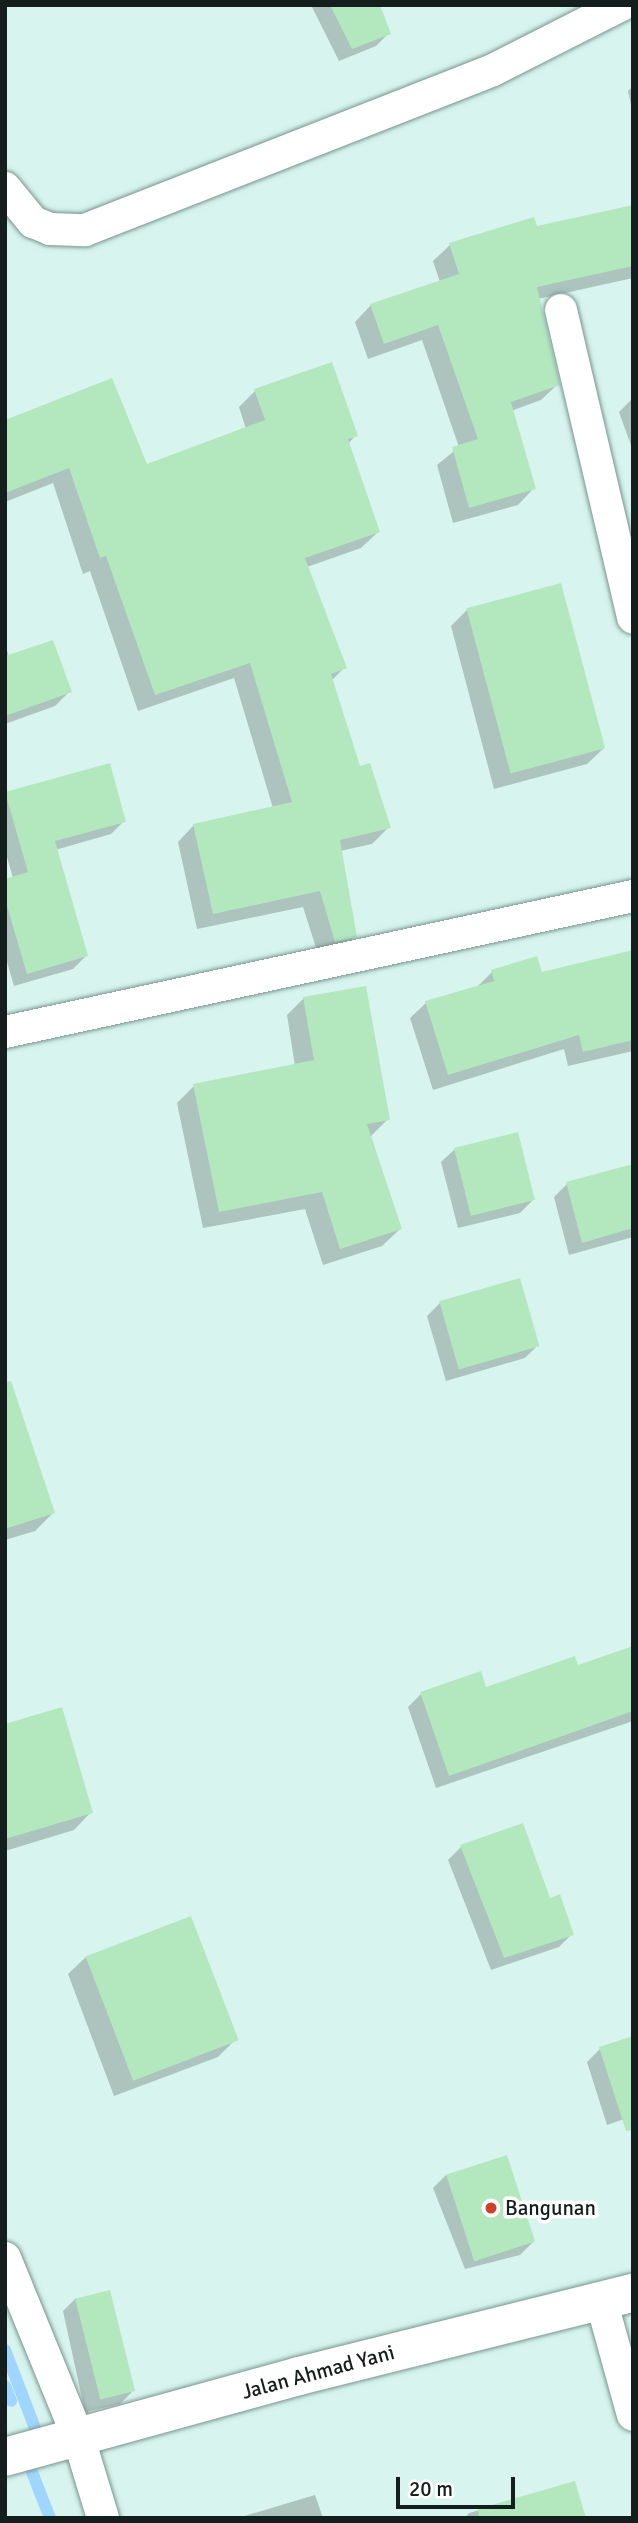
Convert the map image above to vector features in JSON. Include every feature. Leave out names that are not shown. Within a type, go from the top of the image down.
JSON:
[{"type":"highway","name":"Jalan Ahmad Yani","points":[[12,2455],[299,2376],[617,2296]]},
{"type":"street","points":[[5,188],[33,222],[50,229],[85,230],[494,70],[621,5]]},
{"type":"street","points":[[561,310],[633,618]]},
{"type":"street","points":[[5,1032],[633,896]]},
{"type":"street","points":[[5,2258],[103,2518]]},
{"type":"street","points":[[617,2296],[633,2415]]},
{"type":"building","points":[[330,5],[380,5],[391,34],[352,49]]},
{"type":"building","points":[[633,205],[633,266],[537,287],[560,385],[511,402],[536,489],[469,508],[452,447],[478,439],[438,325],[384,344],[370,304],[459,274],[449,243],[534,217],[537,226]]},
{"type":"building","points":[[332,362],[358,436],[348,439],[380,532],[305,558],[347,668],[331,674],[360,766],[370,763],[391,828],[340,840],[357,937],[335,942],[320,891],[213,914],[193,824],[292,802],[250,663],[155,695],[106,556],[100,558],[69,468],[5,493],[5,420],[112,378],[147,464],[265,420],[254,389]]},
{"type":"building","points":[[561,583],[605,748],[511,774],[466,608]]},
{"type":"building","points":[[53,640],[72,692],[5,716],[5,656]]},
{"type":"building","points":[[110,763],[126,822],[55,841],[88,956],[27,974],[5,899],[5,879],[28,872],[5,792]]},
{"type":"building","points":[[633,950],[633,1040],[583,1052],[579,1035],[448,1075],[425,1001],[494,981],[491,970],[537,956],[542,972]]},
{"type":"building","points":[[366,986],[390,1120],[367,1124],[402,1229],[340,1249],[322,1192],[219,1212],[193,1084],[314,1060],[303,997]]},
{"type":"building","points":[[518,1132],[535,1200],[471,1216],[454,1148]]},
{"type":"building","points":[[633,1164],[633,1228],[582,1243],[566,1182]]},
{"type":"building","points":[[520,1278],[540,1346],[459,1369],[439,1301]]},
{"type":"building","points":[[11,1381],[55,1513],[5,1529],[5,1382]]},
{"type":"building","points":[[633,1646],[633,1711],[449,1776],[420,1692],[481,1671],[486,1687],[575,1656],[578,1665]]},
{"type":"building","points":[[62,1707],[93,1813],[5,1839],[5,1724]]},
{"type":"building","points":[[523,1823],[550,1898],[560,1894],[574,1935],[504,1958],[460,1845]]},
{"type":"building","points":[[191,1916],[239,2040],[133,2081],[86,1956]]},
{"type":"building","points":[[633,2036],[633,2130],[626,2131],[599,2047]]},
{"type":"building","name":"Bangunan","points":[[507,2155],[535,2242],[474,2261],[446,2175]]},
{"type":"building","points":[[110,2290],[135,2391],[100,2400],[75,2299]]},
{"type":"building","points":[[575,2481],[586,2518],[479,2518],[478,2509]]},
{"type":"waterway","points":[[5,2350],[38,2436]]},
{"type":"waterway","points":[[5,2386],[11,2401]]},
{"type":"waterway","points":[[32,2472],[50,2518]]},
{"type":"place","name":"Bangunan","points":[[491,2208]]}]
